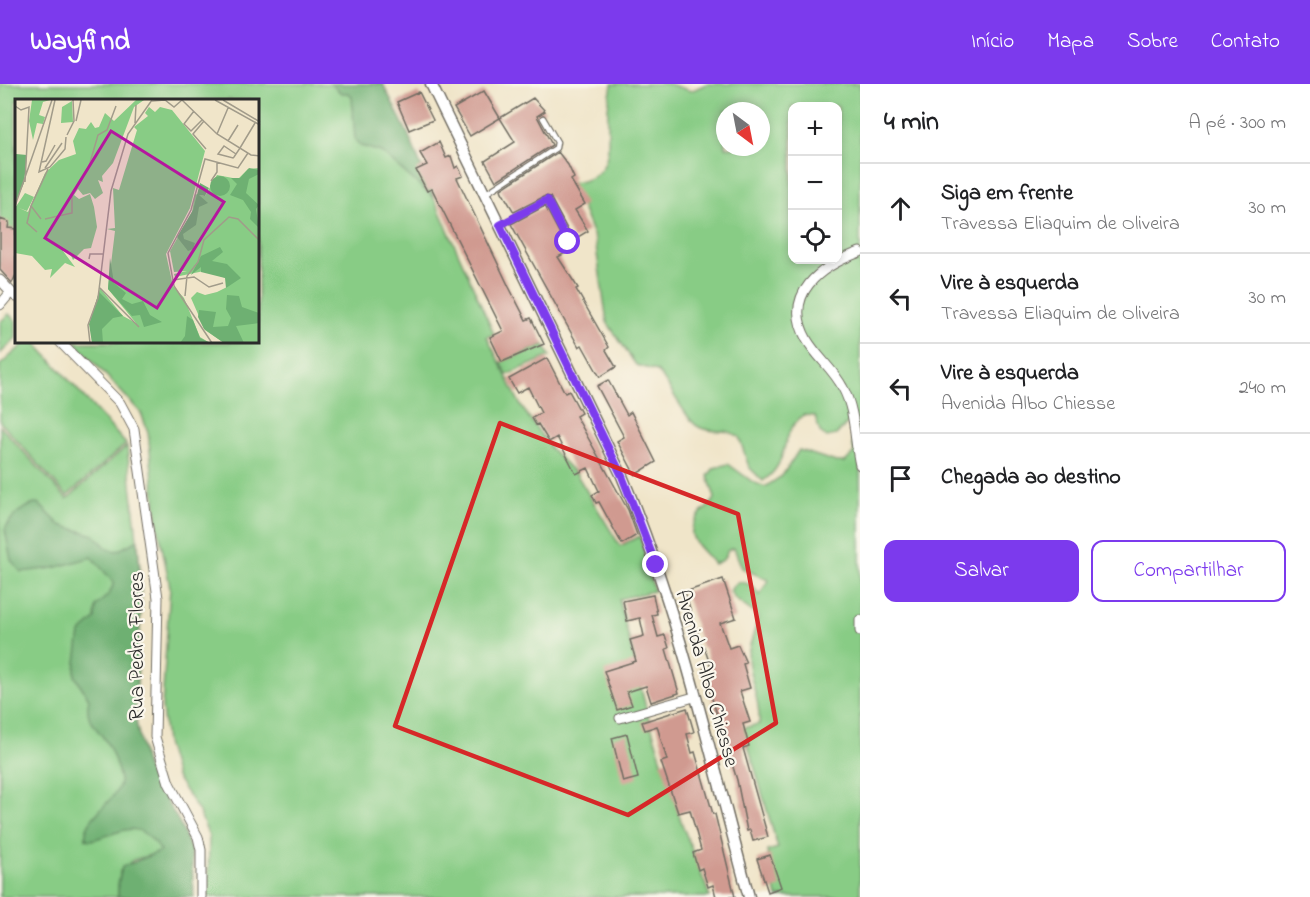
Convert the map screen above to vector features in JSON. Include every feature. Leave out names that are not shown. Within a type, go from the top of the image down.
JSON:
[{"type":"street","name":"Avenida Albo Chiesse","points":[[431,84],[622,476],[643,525],[694,697],[749,897]]},
{"type":"street","points":[[860,252],[817,275],[802,293],[799,315],[806,337],[845,390],[860,465]]},
{"type":"street","points":[[0,280],[14,294],[0,305]]},
{"type":"street","name":"Rua Pedro Flores","points":[[62,344],[120,403],[134,429],[158,598],[154,737],[169,783],[198,837],[201,850],[201,897]]},
{"type":"street","points":[[860,620],[860,631]]},
{"type":"street","points":[[620,718],[694,697]]},
{"type":"lane","points":[[484,194],[556,148],[557,142],[543,118]]},
{"type":"lane","points":[[500,225],[547,200],[568,242]]},
{"type":"highlighted area","points":[[500,423],[738,514],[776,723],[628,815],[395,726]]},
{"type":"green space","points":[[0,84],[383,84],[408,134],[494,334],[487,337],[521,406],[551,449],[577,475],[620,546],[640,536],[654,591],[619,599],[648,716],[682,824],[710,897],[208,897],[209,836],[198,810],[176,777],[166,743],[162,707],[170,587],[158,527],[148,432],[141,413],[77,344],[260,344],[260,99],[15,99],[15,279],[0,265]]},
{"type":"green space","points":[[331,84],[383,84],[408,134],[434,198],[381,152],[361,146],[355,140],[352,97],[348,93],[341,93]]},
{"type":"green space","points":[[612,84],[669,84],[691,91],[706,84],[860,84],[860,897],[777,897],[767,851],[778,848],[743,728],[759,724],[758,707],[748,658],[758,616],[735,599],[730,591],[741,582],[749,585],[760,595],[768,580],[742,568],[734,548],[728,550],[723,560],[714,564],[697,545],[692,534],[692,527],[696,520],[715,498],[708,476],[714,468],[728,464],[753,482],[765,487],[782,476],[799,450],[836,462],[845,462],[854,453],[850,420],[836,435],[827,437],[820,432],[815,416],[803,415],[790,431],[778,465],[763,481],[749,467],[739,437],[730,432],[704,429],[694,424],[657,371],[636,365],[607,322],[595,240],[572,183],[587,180],[604,166],[608,144],[608,108]]},
{"type":"green space","points":[[9,314],[15,320],[15,339],[0,354],[0,322]]},
{"type":"green space","points":[[24,344],[37,344],[126,444],[67,496],[0,422],[0,365]]},
{"type":"green space","points":[[544,345],[550,356],[507,375],[501,362]]},
{"type":"green space","points":[[0,426],[67,499],[127,446],[140,567],[141,605],[135,716],[146,766],[185,837],[192,864],[168,850],[133,860],[120,871],[118,897],[0,897]]},
{"type":"green space","points":[[38,503],[60,525],[94,535],[108,549],[117,551],[138,540],[141,605],[135,716],[145,765],[178,820],[191,850],[194,897],[118,897],[122,867],[161,851],[144,833],[137,830],[130,829],[91,840],[86,839],[89,823],[115,794],[120,780],[110,749],[89,717],[89,699],[75,676],[75,669],[80,633],[95,619],[96,606],[109,594],[114,583],[92,557],[54,568],[21,572],[11,560],[5,530],[18,512]]},
{"type":"building","points":[[484,91],[500,118],[470,136],[454,108]]},
{"type":"building","points":[[419,92],[433,120],[409,130],[397,102]]},
{"type":"building","points":[[533,98],[545,111],[537,116],[552,145],[496,181],[485,161],[515,142],[500,118]]},
{"type":"building","points":[[439,142],[446,158],[451,156],[455,168],[458,166],[463,176],[457,178],[509,287],[526,320],[531,318],[544,344],[502,362],[490,337],[503,331],[432,189],[427,191],[416,170],[427,165],[420,153]]},
{"type":"building","points":[[558,152],[568,165],[574,178],[571,180],[585,204],[575,210],[588,231],[573,240],[550,197],[545,196],[514,212],[501,189]]},
{"type":"building","points":[[545,206],[569,251],[558,257],[578,288],[576,289],[609,347],[606,350],[616,367],[600,377],[582,345],[579,347],[511,224]]},
{"type":"building","points":[[0,219],[9,222],[8,228],[15,229],[15,277],[12,283],[0,270]]},
{"type":"building","points":[[547,358],[565,393],[569,391],[581,413],[576,416],[628,510],[637,535],[622,544],[599,502],[596,503],[592,495],[599,491],[588,468],[576,474],[557,437],[549,442],[532,418],[541,413],[528,387],[517,393],[509,379]]},
{"type":"building","points":[[608,380],[627,415],[631,412],[656,462],[635,475],[617,441],[624,437],[597,386]]},
{"type":"building","points":[[723,579],[736,618],[720,623],[729,648],[738,645],[746,663],[743,664],[750,688],[740,691],[750,722],[743,724],[749,746],[743,748],[768,837],[753,841],[750,830],[747,831],[737,780],[703,669],[711,667],[704,647],[702,648],[685,592]]},
{"type":"building","points":[[653,595],[657,614],[652,615],[658,637],[665,635],[669,648],[666,649],[679,693],[651,702],[646,686],[627,692],[632,705],[617,710],[604,671],[636,661],[630,640],[644,636],[640,618],[627,621],[623,601]]},
{"type":"building","points":[[687,708],[694,732],[687,734],[692,753],[695,752],[713,814],[715,814],[735,897],[716,897],[713,885],[708,887],[702,868],[698,870],[693,853],[701,850],[690,810],[678,813],[661,762],[667,760],[657,726],[645,730],[642,722]]},
{"type":"building","points":[[627,734],[638,778],[623,782],[612,738]]},
{"type":"building","points":[[770,855],[781,887],[768,892],[757,859]]},
{"type":"route","points":[[568,242],[547,200],[500,225],[622,476],[643,525],[656,565]]}]
